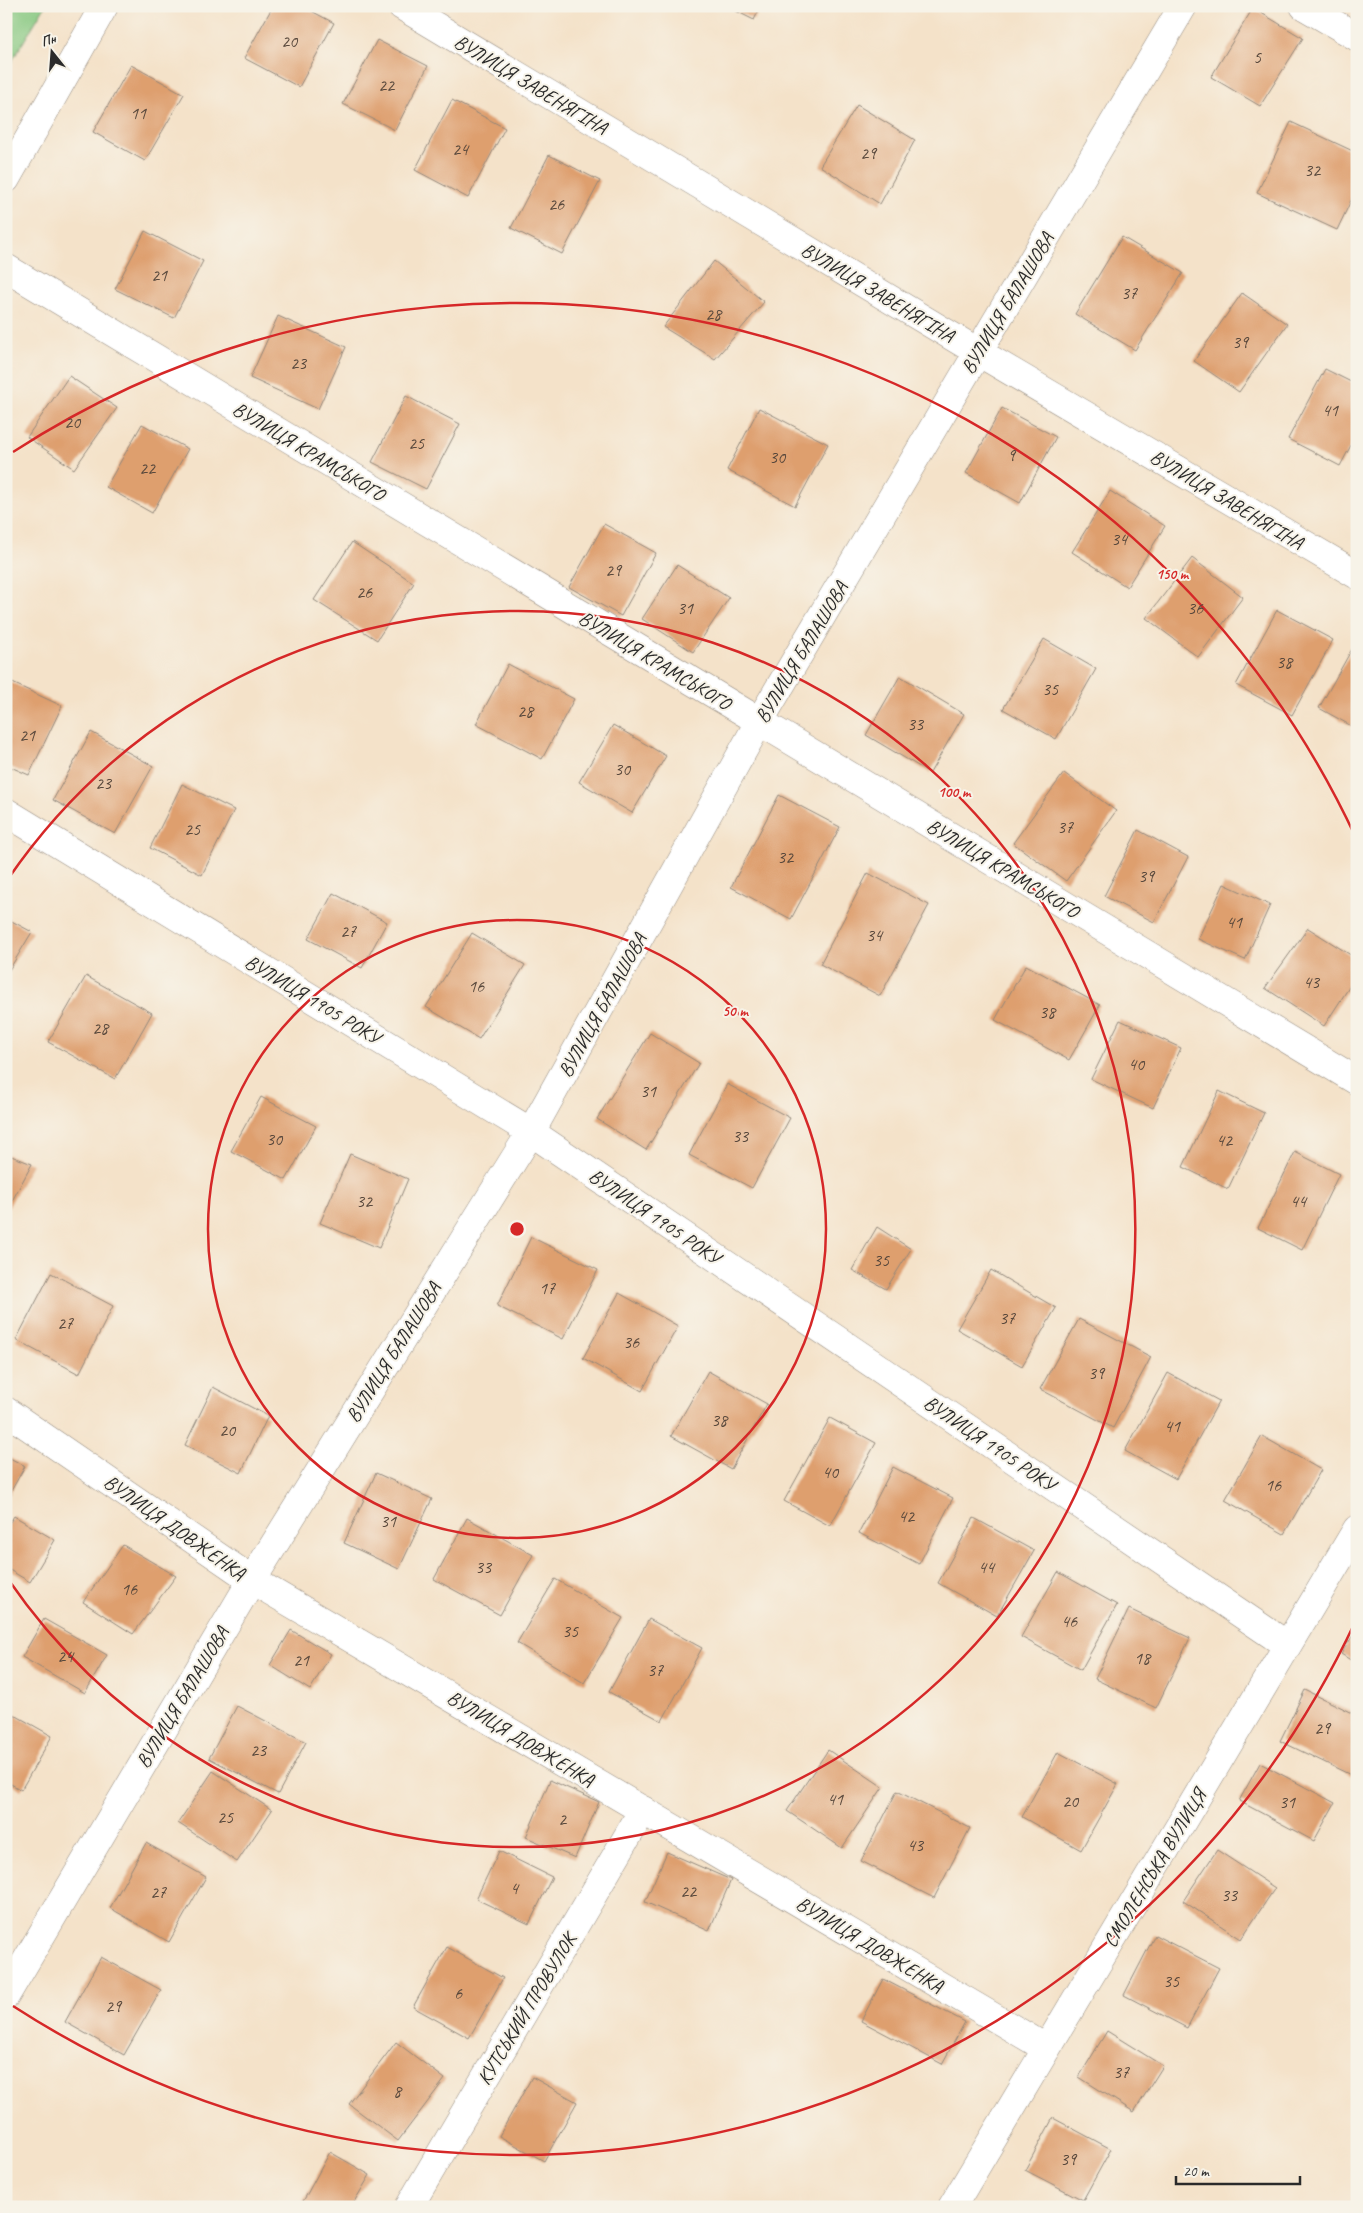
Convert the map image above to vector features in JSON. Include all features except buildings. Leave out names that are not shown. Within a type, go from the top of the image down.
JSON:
[{"type":"street","points":[[6,179],[104,6]]},
{"type":"street","name":"ВУЛИЦЯ ЗАВЕНЯГІНА","points":[[402,6],[978,352],[1357,575]]},
{"type":"street","name":"ВУЛИЦЯ БАЛАШОВА","points":[[6,1994],[252,1580],[531,1132],[759,722],[1183,6]]},
{"type":"street","points":[[1304,6],[1357,37]]},
{"type":"street","name":"ВУЛИЦЯ КРАМСЬКОГО","points":[[6,268],[1357,1081]]},
{"type":"street","name":"ВУЛИЦЯ 1905 РОКУ","points":[[6,812],[531,1132],[1287,1645]]},
{"type":"street","name":"ВУЛИЦЯ ДОВЖЕНКА","points":[[6,1411],[252,1580],[1046,2048]]},
{"type":"street","name":"СМОЛЕНСЬКА ВУЛИЦЯ","points":[[952,2207],[1357,1529]]},
{"type":"street","name":"КУТСЬКИЙ ПРОВУЛОК","points":[[409,2207],[643,1810]]},
{"type":"green space","points":[[6,6],[45,6],[6,71]]}]
